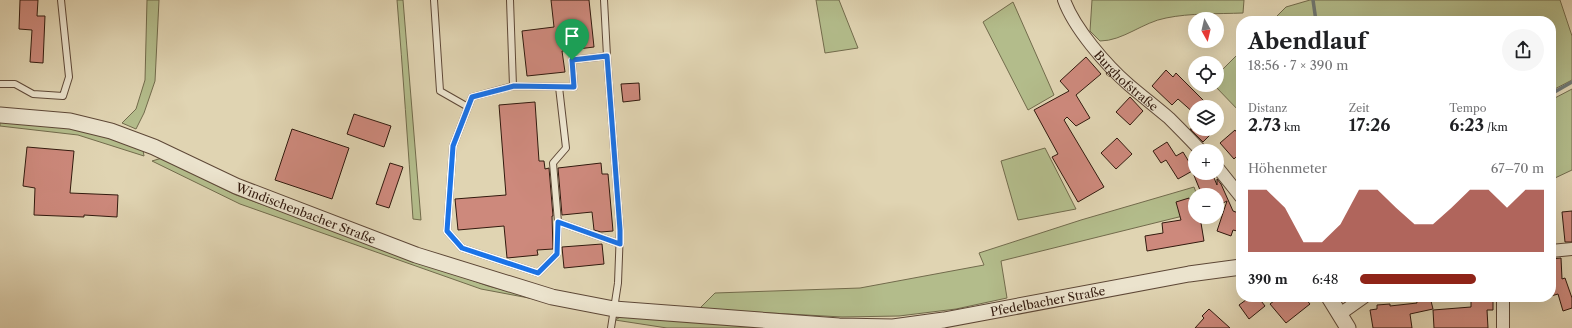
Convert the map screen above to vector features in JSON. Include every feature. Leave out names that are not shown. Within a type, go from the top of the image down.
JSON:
[{"type":"street","name":"Burghofstraße","points":[[1064,0],[1067,8],[1084,34],[1127,84],[1169,119],[1195,144]]},
{"type":"street","name":"Windischenbacher Straße","points":[[0,115],[70,121],[111,131],[154,147],[236,186],[416,255],[552,297],[614,309]]},
{"type":"street","points":[[1224,176],[1236,191]]},
{"type":"street","points":[[1556,251],[1572,249]]},
{"type":"street","name":"Pfedelbacher Straße","points":[[614,309],[839,327],[893,327],[944,320],[1189,274],[1236,269]]},
{"type":"street","points":[[1332,302],[1348,328]]},
{"type":"street","points":[[1340,314],[1357,302]]},
{"type":"street","points":[[1502,328],[1503,302]]},
{"type":"lane","points":[[0,84],[15,84],[33,94],[63,96],[69,77],[61,0]]},
{"type":"lane","points":[[434,0],[440,91],[468,107]]},
{"type":"lane","points":[[510,0],[514,86]]},
{"type":"lane","points":[[604,0],[620,230],[618,283],[611,328]]},
{"type":"lane","points":[[559,87],[566,148],[553,163],[558,222],[557,254],[538,273],[462,248],[447,231],[453,146],[472,97],[514,86],[574,87],[572,60],[607,56]]},
{"type":"lane","points":[[558,222],[620,244]]},
{"type":"green space","points":[[147,0],[159,0],[155,81],[144,113],[136,129],[122,123],[136,109],[145,80]]},
{"type":"green space","points":[[397,0],[403,0],[421,220],[413,219]]},
{"type":"green space","points":[[816,0],[839,0],[858,48],[825,53]]},
{"type":"green space","points":[[1092,0],[1244,0],[1243,13],[1188,12],[1188,15],[1158,20],[1117,38],[1100,41],[1090,31]]},
{"type":"green space","points":[[1310,0],[1560,0],[1572,36],[1572,80],[1556,88],[1556,16],[1277,16],[1286,7]]},
{"type":"green space","points":[[1013,2],[1054,95],[1028,110],[983,22]]},
{"type":"green space","points":[[1236,56],[1236,108],[1221,92],[1224,92],[1224,68]]},
{"type":"green space","points":[[1572,89],[1572,170],[1556,178],[1556,97]]},
{"type":"green space","points":[[0,120],[50,123],[92,131],[143,150],[144,156],[78,135],[0,126]]},
{"type":"green space","points":[[1045,148],[1076,209],[1018,220],[1001,161]]},
{"type":"green space","points":[[162,158],[236,195],[488,286],[550,302],[481,289],[240,204],[152,161]]},
{"type":"green space","points":[[1188,189],[1188,215],[1001,261],[1007,298],[956,309],[899,316],[842,317],[699,309],[715,293],[860,288],[984,265],[979,253],[1081,220]]},
{"type":"green space","points":[[624,315],[790,328],[667,328],[615,320]]},
{"type":"building","points":[[20,0],[38,0],[37,16],[45,16],[43,63],[30,62],[32,30],[19,29]]},
{"type":"building","points":[[551,0],[589,0],[594,47],[562,51],[565,72],[527,76],[522,31],[554,27]]},
{"type":"building","points":[[1086,57],[1101,74],[1076,95],[1090,118],[1076,126],[1067,117],[1064,120],[1104,187],[1078,202],[1052,157],[1058,154],[1034,110],[1069,91],[1060,81]]},
{"type":"building","points":[[1166,70],[1173,77],[1176,73],[1188,85],[1188,92],[1195,92],[1203,100],[1188,100],[1188,108],[1178,99],[1172,105],[1152,86]]},
{"type":"building","points":[[639,83],[640,100],[623,102],[621,84]]},
{"type":"building","points":[[1130,97],[1143,111],[1130,125],[1116,112]]},
{"type":"building","points":[[535,102],[539,161],[544,161],[545,169],[549,168],[553,216],[553,249],[537,250],[538,255],[507,258],[504,226],[458,230],[455,199],[506,195],[499,105]]},
{"type":"building","points":[[354,114],[391,126],[384,147],[347,134]]},
{"type":"building","points":[[292,129],[349,148],[332,199],[275,180]]},
{"type":"building","points":[[1235,130],[1236,157],[1234,159],[1224,148],[1224,144],[1220,143]]},
{"type":"building","points":[[1197,136],[1209,136],[1203,142]]},
{"type":"building","points":[[1117,138],[1132,154],[1116,169],[1101,153]]},
{"type":"building","points":[[1167,142],[1176,156],[1183,152],[1188,160],[1188,173],[1178,179],[1166,160],[1161,163],[1153,151]]},
{"type":"building","points":[[27,147],[74,151],[70,193],[118,195],[117,217],[84,215],[84,217],[34,215],[35,188],[23,186]]},
{"type":"building","points":[[390,163],[403,167],[389,208],[376,204]]},
{"type":"building","points":[[601,163],[602,174],[608,174],[613,231],[601,232],[594,230],[592,212],[562,215],[558,168]]},
{"type":"building","points":[[1196,180],[1215,180],[1217,185],[1218,180],[1223,188],[1199,188]]},
{"type":"building","points":[[1224,191],[1233,211],[1236,212],[1236,231],[1233,230],[1231,236],[1217,231],[1219,224],[1224,224],[1224,210],[1227,201],[1224,202]]},
{"type":"building","points":[[1188,198],[1188,224],[1201,224],[1204,241],[1147,251],[1145,236],[1163,233],[1162,223],[1181,220],[1176,202]]},
{"type":"building","points":[[1572,211],[1572,242],[1565,242],[1562,212]]},
{"type":"building","points":[[602,244],[604,264],[564,268],[562,247]]},
{"type":"building","points":[[1556,258],[1561,258],[1562,279],[1565,278],[1572,298],[1572,308],[1563,311],[1558,294],[1556,295]]},
{"type":"building","points":[[1243,302],[1262,302],[1265,306],[1249,319],[1239,305]]},
{"type":"building","points":[[1273,302],[1308,302],[1310,304],[1286,323],[1270,304]]},
{"type":"building","points":[[1431,302],[1433,309],[1410,314],[1412,328],[1373,328],[1370,310],[1377,309],[1377,305],[1390,304],[1390,306]]},
{"type":"building","points":[[1471,302],[1493,302],[1493,310],[1487,310],[1488,328],[1434,328],[1433,310],[1471,307]]},
{"type":"building","points":[[1209,309],[1230,328],[1195,328],[1204,318],[1202,316]]},
{"type":"waterway","points":[[1313,0],[1315,16]]},
{"type":"waterway","points":[[1556,91],[1572,82]]},
{"type":"route","points":[[607,56],[620,244],[558,222],[557,254],[538,273],[462,248],[447,231],[453,146],[472,97],[514,86],[574,87],[572,60],[607,56]]}]
